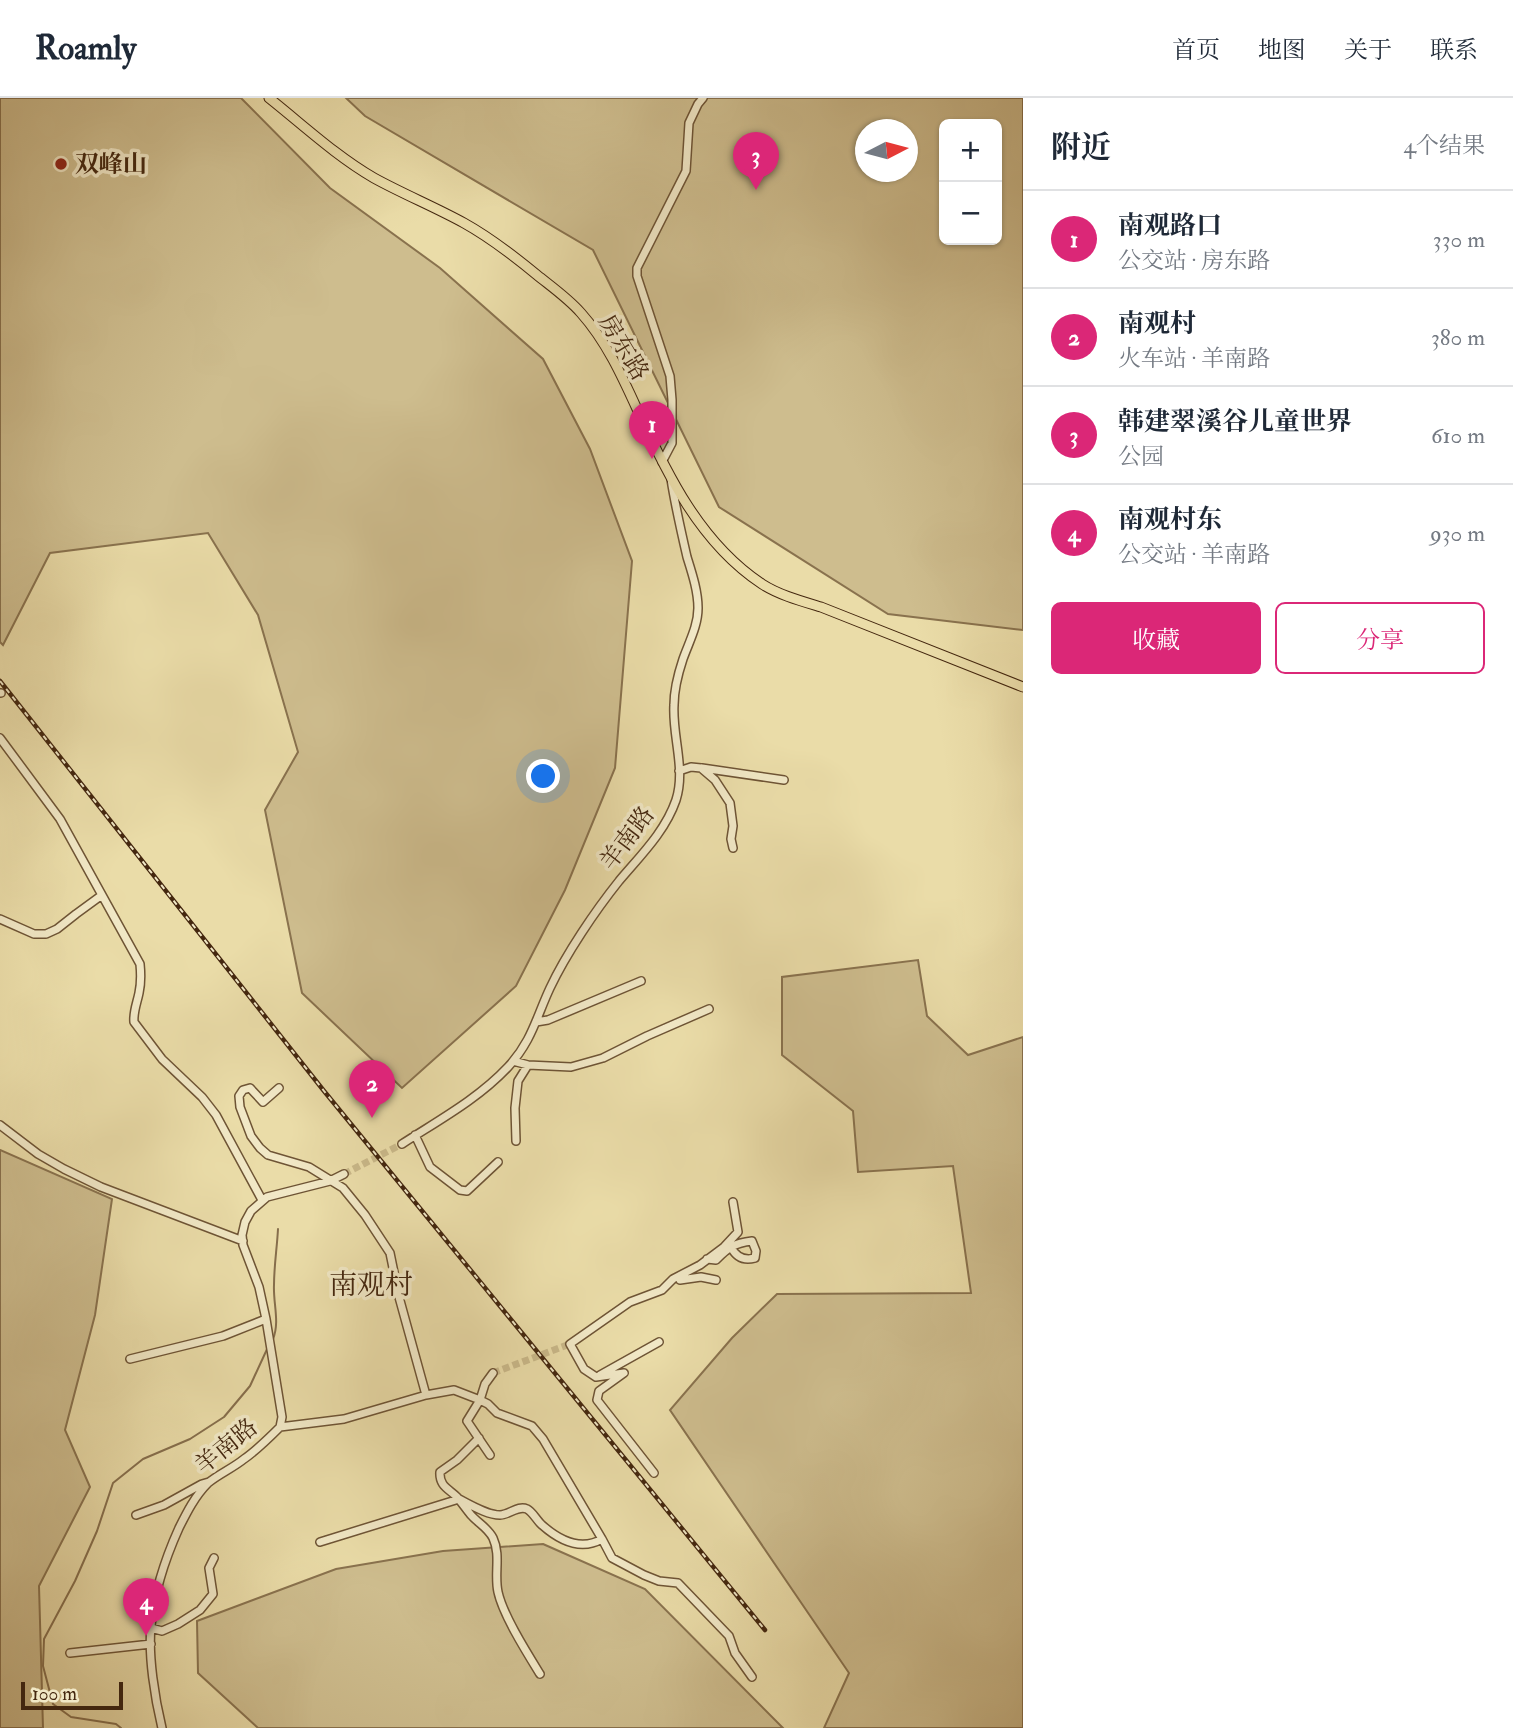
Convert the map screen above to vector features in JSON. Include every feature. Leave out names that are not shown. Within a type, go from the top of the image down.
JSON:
[{"type":"main road","name":"房东路","points":[[269,98],[375,179],[497,242],[552,286],[581,314],[618,368],[662,462],[685,502],[721,548],[740,567],[764,585],[791,597],[1023,687]]},
{"type":"street","points":[[662,462],[672,443],[670,376],[637,276],[637,268],[686,171],[689,124],[703,98]]},
{"type":"street","name":"羊南路","points":[[401,1144],[481,1093],[524,1048],[566,958],[617,883],[668,820],[677,797],[679,771],[673,723],[676,681],[697,622],[698,606],[676,513],[671,478]]},
{"type":"street","points":[[0,738],[60,819],[140,964],[140,991],[134,1022],[162,1059],[202,1097],[216,1115],[262,1200]]},
{"type":"street","points":[[679,771],[691,767],[784,780]]},
{"type":"street","points":[[701,768],[715,780],[730,803],[733,848]]},
{"type":"street","points":[[0,919],[34,934],[46,934],[103,895]]},
{"type":"street","points":[[536,1022],[548,1020],[641,981]]},
{"type":"street","points":[[513,1061],[528,1065],[571,1067],[603,1058],[709,1009]]},
{"type":"street","points":[[516,1141],[518,1081],[528,1065]]},
{"type":"street","points":[[279,1088],[263,1102],[250,1088],[243,1090],[239,1096],[240,1107],[251,1136],[268,1155],[309,1167],[343,1188],[365,1215],[390,1253],[426,1395]]},
{"type":"street","points":[[0,1125],[37,1154],[101,1187],[243,1241]]},
{"type":"street","points":[[415,1135],[430,1167],[460,1190],[467,1191],[498,1162]]},
{"type":"street","points":[[243,1241],[244,1222],[262,1200],[277,1193],[330,1181],[344,1174]]},
{"type":"street","points":[[654,1473],[597,1399],[599,1391],[624,1373],[596,1377],[584,1369],[570,1344],[630,1303],[662,1290],[708,1259],[738,1232],[733,1202]]},
{"type":"street","name":"羊南路","points":[[162,1728],[151,1628],[162,1573],[173,1542],[194,1500],[209,1482],[245,1458],[281,1427],[282,1417],[266,1319],[259,1287],[243,1241]]},
{"type":"street","points":[[708,1259],[716,1261],[731,1247]]},
{"type":"street","points":[[669,1283],[701,1277],[716,1280]]},
{"type":"street","points":[[130,1359],[223,1336],[266,1319]]},
{"type":"street","points":[[596,1377],[659,1342]]},
{"type":"street","points":[[490,1455],[467,1421],[493,1373]]},
{"type":"street","points":[[281,1427],[344,1419],[426,1395],[454,1390],[488,1404],[497,1413],[532,1426],[544,1439],[612,1558],[644,1576],[678,1583],[729,1636],[736,1653],[752,1677]]},
{"type":"street","points":[[479,1438],[457,1460],[440,1472],[440,1477],[446,1489],[459,1499],[493,1538],[500,1599],[540,1674]]},
{"type":"street","points":[[136,1515],[164,1505],[202,1483],[209,1482]]},
{"type":"street","points":[[320,1542],[459,1499],[493,1514],[503,1515],[520,1508],[528,1510],[542,1526],[579,1546],[602,1539]]},
{"type":"street","points":[[151,1628],[162,1631],[200,1610],[213,1594],[209,1568],[214,1558]]},
{"type":"street","points":[[70,1653],[151,1644]]},
{"type":"shaded area","points":[[0,98],[241,98],[330,188],[440,268],[543,359],[590,449],[632,561],[615,768],[565,890],[516,986],[402,1088],[302,993],[265,810],[298,752],[258,615],[208,533],[50,553],[3,645],[0,642]]},
{"type":"shaded area","points":[[346,98],[1023,98],[1023,630],[888,614],[719,507],[593,250],[365,116]]},
{"type":"shaded area","points":[[918,960],[927,1016],[968,1055],[1023,1037],[1023,1728],[824,1728],[849,1673],[670,1410],[732,1338],[777,1294],[971,1293],[953,1166],[858,1172],[853,1111],[782,1055],[782,977]]},
{"type":"shaded area","points":[[0,1150],[112,1199],[95,1315],[65,1430],[90,1487],[39,1586],[43,1728],[0,1728]]},
{"type":"shaded area","points":[[543,1544],[645,1589],[783,1728],[258,1728],[198,1673],[197,1621],[336,1569],[443,1551]]},
{"type":"waterway","points":[[273,1339],[276,1326],[274,1278],[278,1229]]},
{"type":"waterway","points":[[121,1728],[116,1724],[71,1717],[53,1704],[43,1666],[44,1639],[75,1581],[97,1531],[113,1483],[143,1459],[190,1439],[224,1417],[250,1386],[268,1347]]},
{"type":"tunnel","points":[[344,1174],[402,1144]]},
{"type":"tunnel","points":[[493,1373],[570,1344]]},
{"type":"railway","points":[[0,681],[324,1091],[765,1630]]},
{"type":"place","name":"双峰山","points":[[61,164]]},
{"type":"place","name":"韩建翠溪谷儿童世界","points":[[756,190]]},
{"type":"place","name":"南观路口","points":[[652,459]]},
{"type":"place","name":"南观村","points":[[372,1118]]},
{"type":"place","name":"南观村东","points":[[146,1636]]},
{"type":"district","name":"南观村","points":[[371,1284]]}]
